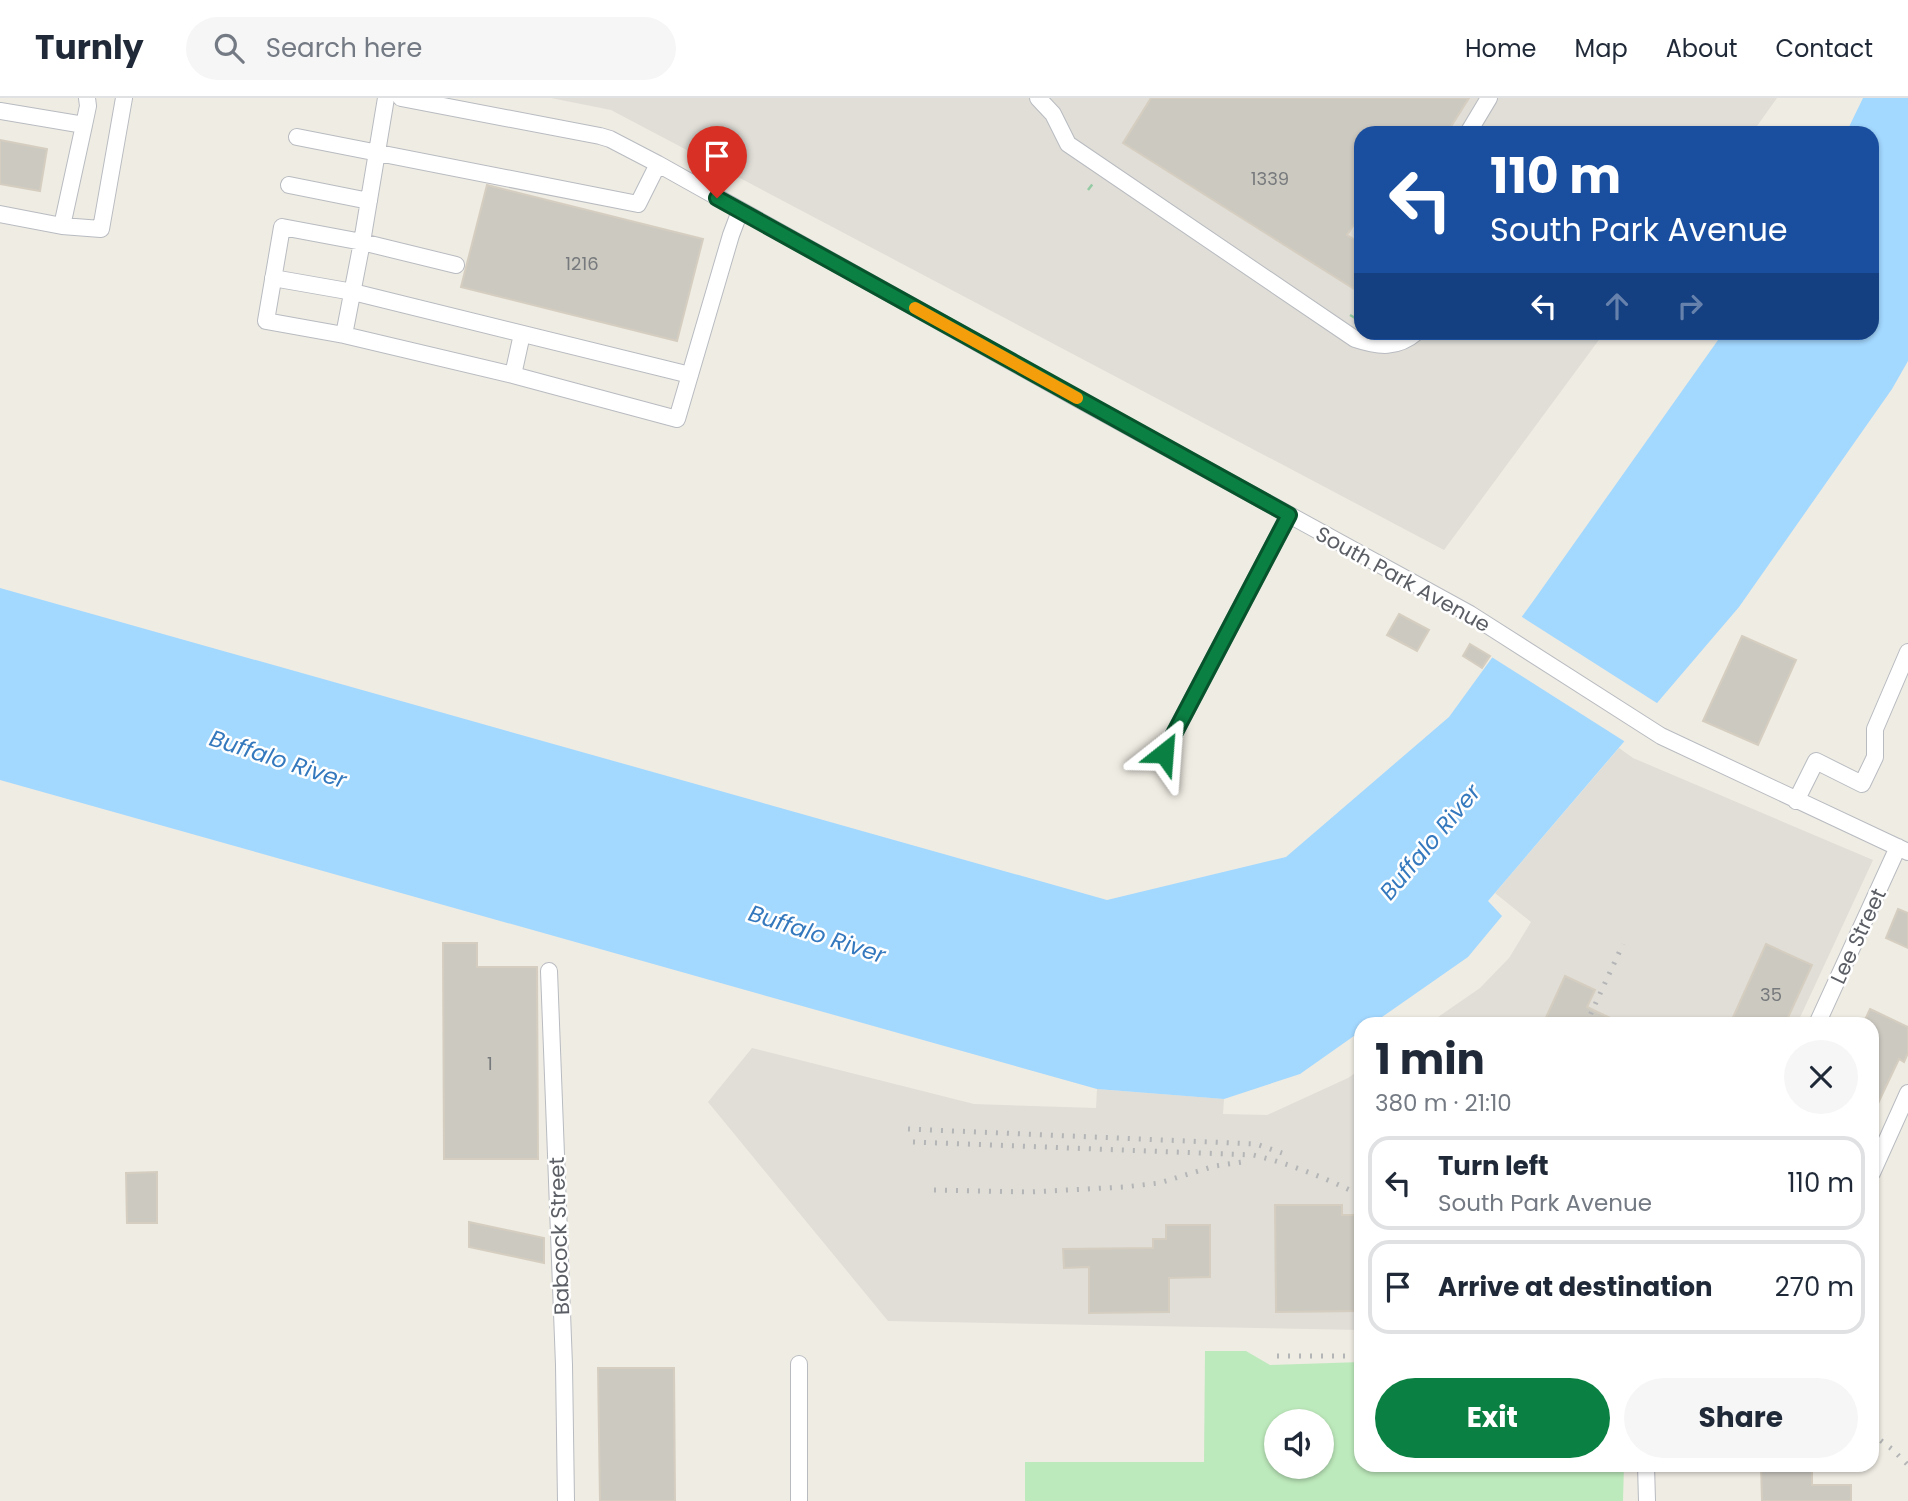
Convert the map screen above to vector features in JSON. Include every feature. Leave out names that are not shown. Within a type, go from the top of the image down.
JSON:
[{"type":"street","points":[[62,226],[88,106],[87,98]]},
{"type":"street","points":[[0,214],[62,226],[101,229],[124,98]]},
{"type":"street","points":[[344,335],[386,98]]},
{"type":"street","name":"South Park Avenue","points":[[401,98],[610,139],[1470,614],[1661,736],[1903,850]]},
{"type":"street","points":[[1038,98],[1054,114],[1069,144],[1354,338]]},
{"type":"street","points":[[1472,126],[1489,98]]},
{"type":"street","points":[[0,111],[84,125]]},
{"type":"street","points":[[296,137],[638,204],[658,164]]},
{"type":"street","points":[[289,184],[369,201]]},
{"type":"street","points":[[456,265],[362,242],[282,227],[266,321],[344,335],[513,375],[677,419],[740,211]]},
{"type":"street","points":[[274,278],[353,292],[690,375]]},
{"type":"street","points":[[513,375],[522,334]]},
{"type":"street","points":[[1358,340],[1377,346],[1408,340]]},
{"type":"street","points":[[1164,753],[1289,515]]},
{"type":"street","points":[[1796,801],[1816,761],[1861,784],[1875,757],[1875,729],[1908,652]]},
{"type":"street","name":"Lee Street","points":[[1820,1017],[1903,850]]},
{"type":"street","name":"Babcock Street","points":[[549,971],[564,1365],[566,1501]]},
{"type":"street","points":[[1879,1157],[1908,1093]]},
{"type":"street","points":[[799,1364],[799,1501]]},
{"type":"street","points":[[1646,1472],[1647,1501]]},
{"type":"shaded area","points":[[551,98],[1777,98],[1757,126],[1354,126],[1354,340],[1599,340],[1444,550],[611,110]]},
{"type":"shaded area","points":[[1619,748],[1633,758],[1873,860],[1800,1017],[1438,1017],[1480,988],[1509,958],[1531,922],[1495,893]]},
{"type":"shaded area","points":[[752,1048],[974,1104],[1096,1108],[1097,1089],[1224,1099],[1223,1114],[1267,1115],[1354,1074],[1354,1330],[888,1321],[708,1102]]},
{"type":"green space","points":[[1205,1351],[1246,1351],[1270,1365],[1354,1362],[1354,1472],[1624,1472],[1623,1501],[1025,1501],[1025,1462],[1204,1462]]},
{"type":"water","name":"Buffalo River","points":[[1863,98],[1908,98],[1908,361],[1892,389],[1739,607],[1488,901],[1502,916],[1468,957],[1382,1017],[1354,1017],[1354,1036],[1300,1074],[1224,1099],[1097,1089],[0,780],[0,588],[1107,900],[1286,857],[1449,717],[1718,340],[1879,340],[1879,126],[1849,126]]},
{"type":"pier","points":[[1519,615],[1660,705],[1627,743],[1490,656]]},
{"type":"building","points":[[1151,98],[1469,98],[1451,126],[1354,126],[1354,225],[1347,235],[1354,239],[1354,289],[1123,143]]},
{"type":"building","points":[[0,140],[47,149],[40,191],[0,184]]},
{"type":"building","points":[[487,185],[703,239],[677,341],[461,287]]},
{"type":"building","points":[[1399,614],[1429,630],[1417,651],[1387,635]]},
{"type":"building","points":[[1742,636],[1796,660],[1758,745],[1703,721]]},
{"type":"building","points":[[1470,644],[1490,656],[1482,668],[1463,656]]},
{"type":"building","points":[[1898,909],[1908,913],[1908,948],[1886,938]]},
{"type":"building","points":[[443,943],[477,943],[477,967],[537,967],[538,1159],[444,1159]]},
{"type":"building","points":[[1766,944],[1812,965],[1788,1017],[1733,1017]]},
{"type":"building","points":[[1565,976],[1595,990],[1587,1007],[1608,1017],[1546,1017]]},
{"type":"building","points":[[1870,1009],[1908,1027],[1908,1053],[1904,1062],[1899,1059],[1879,1101],[1879,1017],[1866,1017]]},
{"type":"building","points":[[157,1172],[157,1223],[127,1223],[126,1173]]},
{"type":"building","points":[[1275,1205],[1342,1205],[1342,1215],[1354,1215],[1354,1311],[1276,1312]]},
{"type":"building","points":[[469,1222],[544,1238],[544,1263],[469,1247]]},
{"type":"building","points":[[1166,1225],[1210,1225],[1210,1277],[1169,1278],[1169,1312],[1089,1313],[1089,1267],[1064,1268],[1063,1249],[1153,1248],[1153,1239],[1166,1239]]},
{"type":"building","points":[[598,1368],[674,1368],[675,1501],[600,1501]]},
{"type":"building","points":[[1761,1472],[1812,1472],[1812,1485],[1851,1485],[1851,1501],[1762,1501]]},
{"type":"railway","points":[[1589,1017],[1623,944]]},
{"type":"railway","points":[[908,1129],[1256,1144],[1282,1153]]},
{"type":"railway","points":[[913,1142],[1253,1155],[1308,1172],[1354,1192]]},
{"type":"railway","points":[[934,1190],[1030,1192],[1124,1187],[1159,1183],[1215,1166],[1242,1162]]},
{"type":"railway","points":[[1277,1356],[1354,1356]]},
{"type":"railway","points":[[1879,1439],[1908,1465]]},
{"type":"slow traffic","points":[[915,308],[1077,398]]},
{"type":"route","points":[[717,198],[1289,515],[1164,753]]}]
